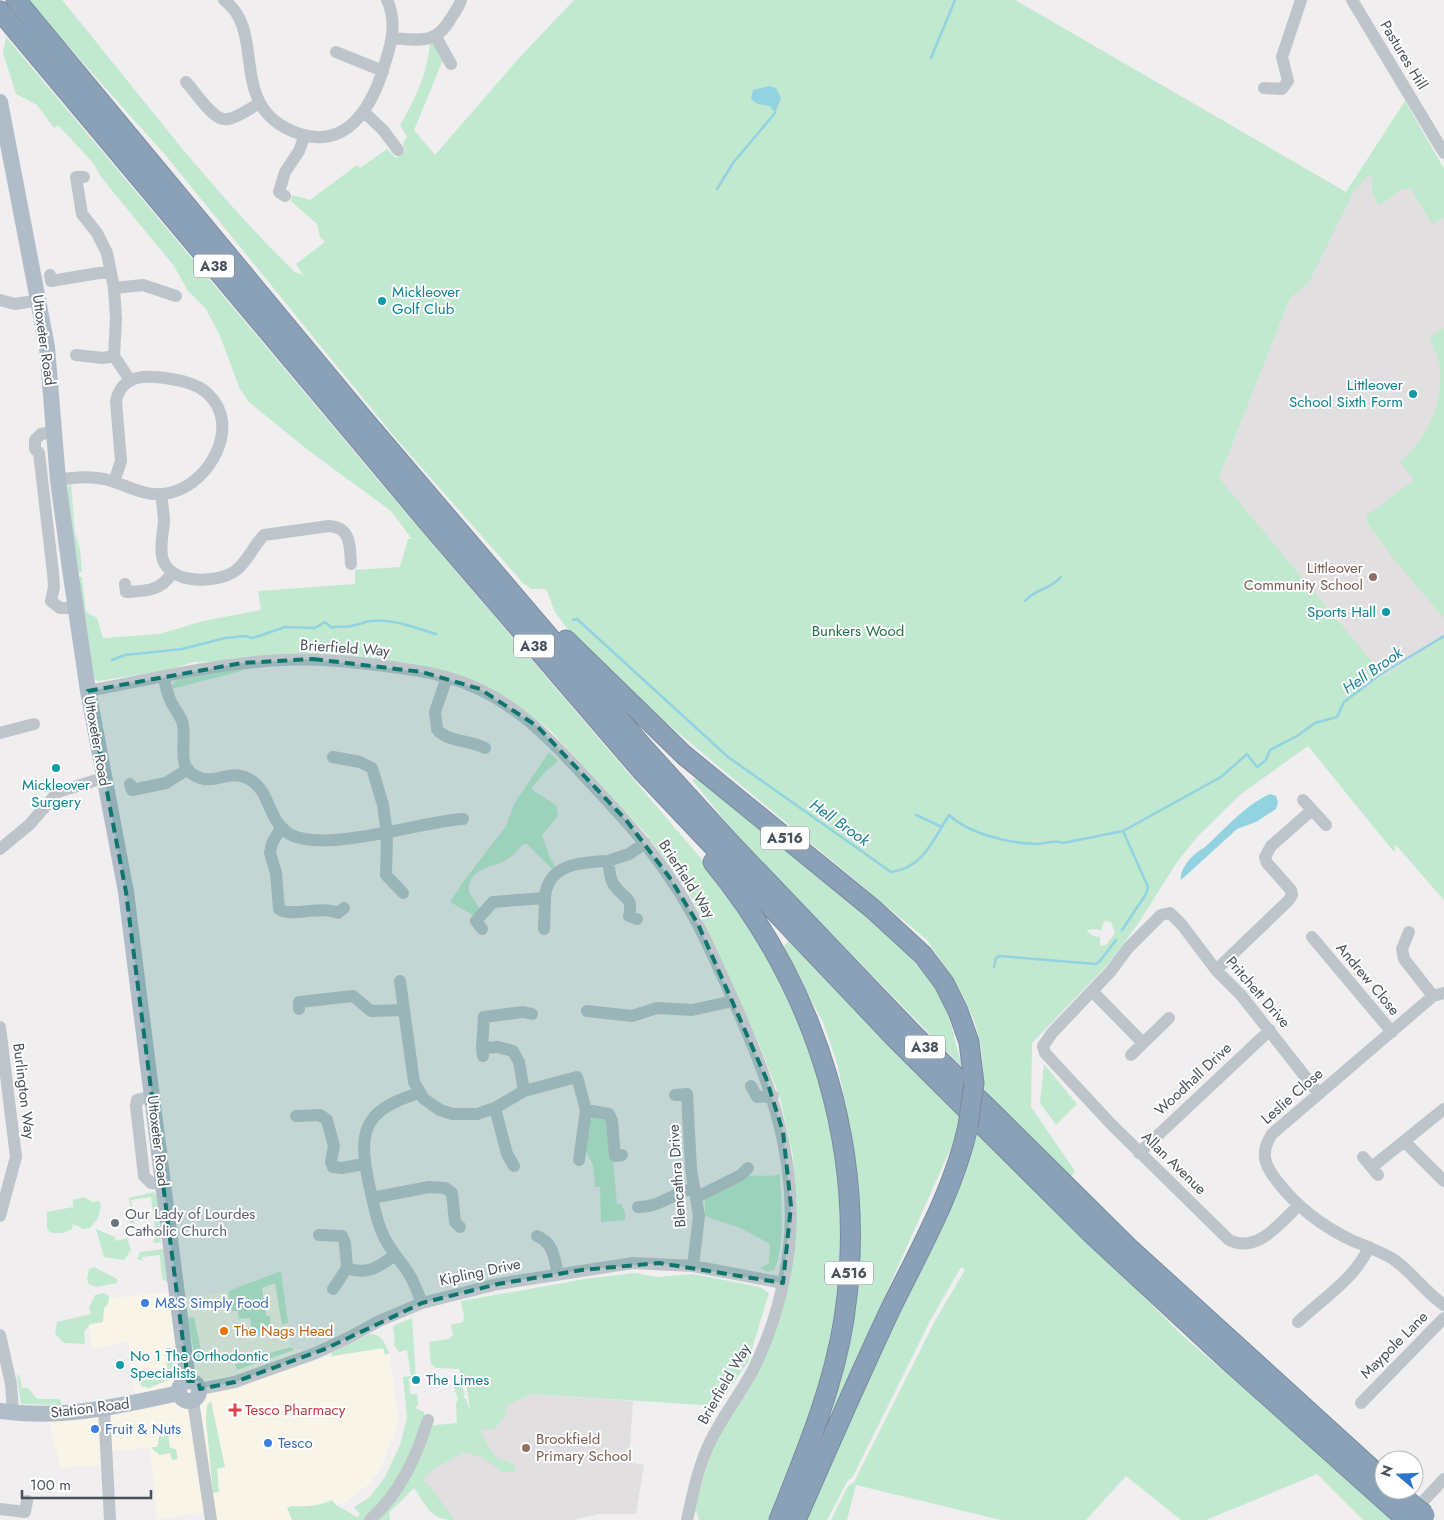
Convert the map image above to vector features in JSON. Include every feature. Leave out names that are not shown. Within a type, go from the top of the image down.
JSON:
[{"type":"highway","name":"A38","points":[[16,0],[365,421],[643,747],[734,847],[912,1034],[1128,1247],[1374,1471]]},
{"type":"highway","name":"A38","points":[[0,11],[428,522],[641,770],[896,1039],[1093,1235],[1230,1362],[1405,1514],[1428,1518]]},
{"type":"highway","name":"A516","points":[[501,580],[547,621],[684,755],[873,909],[913,944],[936,971],[953,999],[969,1042],[974,1083],[968,1126],[960,1157],[796,1520]]},
{"type":"highway","name":"A516","points":[[641,770],[673,814],[723,874],[783,965],[819,1047],[830,1080],[845,1149],[850,1240],[844,1320],[826,1393],[811,1441],[779,1520]]},
{"type":"highway","name":"A38","points":[[1400,1500],[1405,1514]]},
{"type":"main road","name":"Uttoxeter Road","points":[[0,102],[47,347],[58,480],[88,691],[126,892],[190,1391]]},
{"type":"main road","name":"Station Road","points":[[7,1412],[65,1413],[104,1409],[190,1391]]},
{"type":"street","points":[[224,0],[236,10],[241,22],[253,86],[260,103],[275,121],[304,135],[316,137],[343,131],[364,112],[383,71],[392,38],[393,19],[388,0]]},
{"type":"street","points":[[392,38],[418,40],[436,37],[445,29],[461,0]]},
{"type":"street","points":[[1264,88],[1282,89],[1288,81],[1282,57],[1301,0]]},
{"type":"street","name":"Pastures Hill","points":[[1352,0],[1444,153]]},
{"type":"street","points":[[436,37],[451,64]]},
{"type":"street","points":[[336,52],[383,71]]},
{"type":"street","points":[[193,86],[214,115],[222,120],[228,120],[260,103]]},
{"type":"street","points":[[364,112],[396,142]]},
{"type":"street","points":[[285,196],[279,192],[283,176],[299,151],[304,135]]},
{"type":"street","points":[[84,176],[76,177],[80,209],[104,244],[114,288],[116,319],[114,356],[130,380]]},
{"type":"street","points":[[50,275],[51,281],[111,271]]},
{"type":"street","points":[[114,288],[143,285],[176,296]]},
{"type":"street","points":[[0,300],[15,304],[39,300]]},
{"type":"street","points":[[76,355],[103,358],[114,356]]},
{"type":"street","points":[[58,480],[88,478],[114,482],[143,493],[161,494],[184,488],[209,466],[220,441],[220,414],[208,393],[191,384],[144,376],[130,380],[118,392],[116,401],[121,461],[114,482]]},
{"type":"street","points":[[54,432],[40,434],[35,440],[34,445],[39,453],[54,573],[54,588],[51,601],[60,608],[76,608]]},
{"type":"street","points":[[161,494],[164,518],[162,557],[172,573],[189,579],[225,575],[240,568],[264,535],[329,526],[338,527],[346,533],[350,542],[351,564]]},
{"type":"street","points":[[125,584],[126,592],[153,590],[162,586],[172,573]]},
{"type":"street","name":"Brierfield Way","points":[[88,691],[242,663],[313,660],[377,665],[447,677],[480,689],[523,714],[556,746],[645,843],[686,903],[734,1001],[773,1096],[783,1132],[789,1174],[789,1240],[783,1283],[763,1349],[742,1390],[710,1441],[702,1460],[687,1520]]},
{"type":"street","points":[[164,676],[168,695],[182,723],[182,756],[188,769],[205,779],[230,775],[243,776],[256,783],[264,794],[273,817],[281,828],[295,836],[313,840],[387,834],[455,816]]},
{"type":"street","points":[[447,677],[435,712],[437,728],[444,736],[473,742],[486,748]]},
{"type":"street","points":[[0,733],[34,724]]},
{"type":"street","points":[[333,758],[360,762],[372,768],[383,804],[387,834],[386,875],[403,893]]},
{"type":"street","points":[[130,784],[132,790],[166,783],[188,769]]},
{"type":"street","points":[[0,849],[29,825],[58,792],[103,778]]},
{"type":"street","points":[[1303,800],[1326,825]]},
{"type":"street","points":[[1216,970],[1288,902],[1292,895],[1291,890],[1265,857],[1271,846],[1312,810]]},
{"type":"street","points":[[281,828],[272,844],[270,853],[276,873],[279,909],[289,913],[315,909],[338,913],[344,908]]},
{"type":"street","points":[[544,929],[545,898],[548,884],[563,868],[574,864],[608,861],[629,854],[645,843]]},
{"type":"street","points":[[608,861],[612,883],[629,900],[631,906],[629,916],[637,919]]},
{"type":"street","points":[[482,929],[476,922],[493,902],[545,898]]},
{"type":"street","name":"Pritchett Drive","points":[[1092,991],[1153,922],[1161,915],[1170,913],[1182,925],[1216,970],[1241,995],[1270,1030],[1319,1094]]},
{"type":"street","points":[[1409,932],[1402,949],[1404,959],[1438,995]]},
{"type":"street","name":"Andrew Close","points":[[1315,946],[1392,1032]]},
{"type":"street","points":[[404,988],[404,1010],[409,1056],[414,1082],[419,1093],[436,1107],[452,1114],[477,1114],[495,1108],[524,1091],[577,1077],[586,1110],[579,1160]]},
{"type":"street","points":[[1092,991],[1143,1043]]},
{"type":"street","name":"Allan Avenue","points":[[1092,991],[1045,1040],[1043,1046],[1045,1053],[1139,1153],[1229,1240],[1238,1244],[1257,1242],[1298,1206]]},
{"type":"street","points":[[299,1009],[299,1002],[348,995],[357,998],[371,1012],[404,1010]]},
{"type":"street","name":"Leslie Close","points":[[1438,995],[1272,1134],[1263,1152],[1265,1163],[1270,1172],[1298,1206],[1316,1220],[1401,1264],[1444,1305]]},
{"type":"street","points":[[587,1011],[632,1016],[657,1008],[692,1010],[734,1001]]},
{"type":"street","points":[[524,1091],[520,1062],[513,1052],[498,1047],[482,1052],[484,1016],[523,1012],[532,1014]]},
{"type":"street","points":[[1131,1055],[1169,1018]]},
{"type":"street","name":"Burlington Way","points":[[0,1027],[16,1158],[0,1216]]},
{"type":"street","name":"Woodhall Drive","points":[[1139,1153],[1270,1030]]},
{"type":"street","points":[[751,1086],[757,1097],[773,1096]]},
{"type":"street","points":[[419,1093],[394,1100],[376,1114],[368,1126],[363,1142],[364,1164],[381,1230],[410,1276],[422,1303]]},
{"type":"street","name":"Blencathra Drive","points":[[675,1095],[687,1094],[698,1229],[693,1266]]},
{"type":"street","points":[[495,1108],[507,1154],[514,1166]]},
{"type":"street","points":[[586,1110],[609,1114],[612,1121],[615,1156],[622,1155]]},
{"type":"street","points":[[1363,1157],[1375,1171],[1404,1141],[1444,1110]]},
{"type":"street","points":[[296,1116],[320,1115],[327,1120],[334,1146],[331,1162],[333,1167],[342,1168],[364,1164]]},
{"type":"street","points":[[1404,1141],[1444,1181]]},
{"type":"street","points":[[638,1207],[646,1207],[681,1192],[695,1193],[741,1176],[748,1168]]},
{"type":"street","points":[[372,1198],[429,1187],[445,1188],[452,1193],[455,1222],[460,1227]]},
{"type":"street","points":[[319,1235],[342,1236],[346,1243],[347,1268],[333,1288]]},
{"type":"street","points":[[537,1236],[544,1239],[552,1248],[558,1274]]},
{"type":"street","points":[[1305,1319],[1352,1276],[1369,1248]]},
{"type":"street","points":[[347,1268],[363,1271],[373,1269],[395,1255]]},
{"type":"street","name":"Kipling Drive","points":[[190,1391],[235,1382],[316,1353],[379,1321],[422,1303],[492,1285],[633,1263],[693,1266],[783,1283]]},
{"type":"street","name":"Maypole Lane","points":[[1363,1396],[1444,1318]]},
{"type":"street","points":[[0,1335],[11,1384],[7,1412]]},
{"type":"street","name":"Uttoxeter Road","points":[[190,1391],[210,1520]]},
{"type":"street","points":[[104,1409],[110,1520]]},
{"type":"street","points":[[370,1520],[389,1501],[412,1464],[428,1420]]},
{"type":"street","points":[[1405,1514],[1444,1479]]},
{"type":"street","points":[[0,1509],[26,1512],[27,1502]]},
{"type":"highlighted area","points":[[313,659],[422,672],[480,689],[537,726],[626,820],[670,878],[698,924],[766,1078],[783,1132],[791,1206],[783,1283],[659,1263],[582,1270],[498,1284],[422,1303],[325,1349],[235,1382],[200,1389],[198,1381],[188,1381],[126,892],[88,691],[242,663]]},
{"type":"shaded area","name":"Littleover Community School","points":[[1405,101],[1444,169],[1444,900],[1390,837],[1219,478],[1290,298]]},
{"type":"shaded area","points":[[281,1271],[291,1347],[331,1357],[383,1348],[385,1354],[389,1353],[399,1421],[381,1468],[368,1485],[347,1501],[302,1520],[215,1520],[213,1510],[157,1520],[150,1448],[113,1451],[100,1465],[61,1468],[49,1422],[48,1410],[135,1398],[128,1342],[92,1349],[88,1322],[99,1300],[165,1292],[190,1299],[228,1291]]},
{"type":"shaded area","name":"Brookfield Primary School","points":[[531,1394],[633,1401],[629,1462],[644,1465],[636,1514],[599,1514],[574,1520],[447,1520],[409,1472],[505,1407]]},
{"type":"green space","name":"Bunkers Wood","points":[[27,0],[62,0],[204,174],[263,240],[295,272],[303,275],[296,264],[325,242],[320,237],[317,224],[291,201],[292,195],[310,200],[357,165],[360,168],[387,149],[396,158],[405,151],[403,144],[407,137],[400,125],[420,85],[427,65],[430,43],[435,44],[443,60],[414,130],[435,155],[520,57],[574,0],[1015,0],[1346,192],[1405,101],[1444,169],[1444,217],[1432,224],[1411,189],[1402,189],[1379,206],[1372,191],[1372,178],[1369,175],[1354,191],[1309,282],[1290,298],[1219,478],[1384,676],[1444,637],[1444,697],[1421,717],[1444,698],[1444,900],[1396,845],[1394,852],[1308,746],[1241,794],[1197,837],[1177,862],[1138,924],[1108,964],[1032,1043],[1031,1107],[1075,1171],[1069,1179],[1001,1109],[983,1087],[981,1045],[976,1026],[960,991],[927,940],[652,711],[566,627],[555,612],[546,589],[531,589],[523,583],[393,435],[167,157]],"holes":[[[1104,921],[1111,922],[1115,933],[1106,945],[1100,946],[1100,937],[1093,936],[1086,930],[1097,929],[1101,931]]]},
{"type":"green space","points":[[6,37],[361,460],[716,876],[772,961],[800,1020],[824,1090],[839,1174],[843,1242],[834,1333],[824,1376],[774,1520],[699,1520],[697,1513],[693,1512],[714,1444],[745,1394],[795,1239],[796,1201],[793,1156],[780,1098],[760,1046],[694,902],[648,836],[550,730],[506,697],[445,672],[234,661],[193,662],[169,670],[98,681],[93,678],[77,577],[82,577],[86,612],[97,618],[103,638],[160,634],[203,621],[261,610],[258,591],[355,584],[355,570],[400,567],[408,539],[412,539],[391,511],[308,450],[250,403],[240,389],[220,336],[206,309],[188,291],[174,266],[101,177],[94,164],[58,125],[54,128],[37,105],[16,94],[3,53]]},
{"type":"green space","points":[[1444,328],[1444,618],[1392,557],[1367,522],[1367,515],[1414,480],[1400,462],[1410,453],[1426,431],[1436,407],[1441,380],[1440,366],[1430,337]]},
{"type":"green space","points":[[71,484],[75,533],[80,550],[82,572],[75,573],[67,487]]},
{"type":"green space","points":[[241,668],[242,671],[171,689],[174,682],[179,679]]},
{"type":"green space","points":[[549,752],[558,761],[543,774],[531,789],[556,805],[558,816],[542,835],[550,858],[555,866],[552,869],[527,844],[523,844],[508,859],[479,871],[471,879],[469,892],[482,912],[473,915],[450,902],[506,826],[514,804]]},
{"type":"green space","points":[[697,778],[896,940],[933,984],[946,1006],[962,1067],[746,846],[692,780]]},
{"type":"green space","points":[[790,938],[961,1117],[953,1143],[831,1417],[856,1300],[860,1247],[859,1189],[851,1129],[837,1063],[823,1022],[783,948]]},
{"type":"green space","points":[[1044,1064],[1077,1104],[1056,1125],[1040,1103]]},
{"type":"green space","points":[[597,1116],[603,1117],[610,1124],[617,1204],[621,1204],[625,1212],[625,1220],[601,1222],[600,1187],[595,1187],[593,1165],[585,1149],[590,1120]]},
{"type":"green space","points":[[977,1133],[1067,1215],[1184,1337],[1393,1517],[1391,1520],[1363,1520],[1317,1474],[1206,1520],[1181,1520],[1126,1476],[1086,1520],[1001,1520],[856,1485],[847,1520],[831,1520],[848,1486],[854,1482],[936,1319],[965,1270],[961,1267],[930,1321],[852,1478],[848,1480],[827,1520],[806,1520],[822,1477],[968,1161]]},
{"type":"green space","points":[[780,1174],[782,1223],[780,1249],[774,1270],[768,1272],[760,1268],[769,1263],[770,1244],[740,1228],[705,1216],[705,1200],[736,1180],[748,1176]]},
{"type":"green space","points":[[154,1192],[157,1197],[161,1242],[155,1243],[153,1241],[156,1236],[151,1197],[131,1200],[135,1224],[129,1222],[132,1217],[129,1198]]},
{"type":"green space","points":[[84,1197],[93,1202],[99,1201],[101,1205],[98,1218],[90,1228],[83,1229],[73,1224],[72,1229],[64,1233],[51,1233],[47,1229],[47,1212],[73,1207],[73,1200]]},
{"type":"green space","points":[[96,1229],[115,1237],[116,1241],[127,1238],[131,1250],[124,1260],[104,1257]]},
{"type":"green space","points":[[163,1249],[169,1283],[162,1279],[160,1255],[142,1257],[143,1261],[137,1259],[140,1252]]},
{"type":"green space","points":[[94,1267],[117,1279],[117,1283],[96,1287],[89,1284],[87,1279],[89,1269]]},
{"type":"green space","points":[[281,1271],[288,1323],[282,1325],[275,1283],[262,1288],[266,1316],[270,1316],[272,1334],[253,1336],[250,1318],[239,1319],[238,1311],[232,1311],[228,1291]]},
{"type":"green space","points":[[635,1273],[657,1277],[693,1274],[760,1287],[769,1293],[748,1362],[718,1406],[531,1394],[505,1407],[507,1412],[495,1429],[480,1430],[494,1454],[515,1466],[515,1472],[502,1472],[482,1457],[464,1452],[435,1468],[423,1480],[431,1487],[454,1520],[439,1518],[434,1515],[414,1488],[389,1513],[390,1520],[292,1520],[287,1508],[317,1505],[332,1500],[336,1505],[357,1517],[360,1514],[354,1507],[370,1497],[385,1477],[400,1445],[407,1418],[403,1377],[411,1376],[407,1350],[399,1352],[393,1344],[395,1342],[393,1326],[412,1318],[416,1378],[409,1379],[410,1394],[417,1394],[418,1405],[415,1408],[424,1412],[426,1426],[457,1423],[456,1403],[458,1399],[453,1384],[460,1381],[465,1394],[463,1397],[466,1399],[470,1410],[467,1388],[459,1369],[436,1368],[431,1364],[429,1342],[449,1339],[453,1335],[451,1325],[463,1322],[461,1301],[591,1278]]},
{"type":"green space","points":[[103,1293],[109,1296],[108,1304],[104,1308],[103,1322],[90,1324],[84,1332],[85,1344],[64,1343],[55,1334],[57,1322],[91,1314],[89,1308],[95,1295]]},
{"type":"green space","points":[[194,1317],[203,1360],[198,1362],[193,1348],[188,1318]]},
{"type":"green space","points":[[369,1334],[380,1337],[389,1353],[385,1355],[383,1348],[332,1356],[331,1353]]},
{"type":"green space","points":[[291,1347],[294,1350],[237,1370],[235,1364],[249,1360],[255,1354],[259,1356]]},
{"type":"green space","points":[[172,1348],[174,1370],[171,1379],[149,1388],[141,1386],[141,1379],[168,1373],[165,1350]]},
{"type":"green space","points":[[19,1374],[22,1388],[28,1388],[37,1399],[58,1399],[61,1401],[61,1405],[21,1404],[17,1376]]},
{"type":"green space","points":[[211,1401],[225,1467],[217,1469],[219,1492],[213,1493],[206,1420],[207,1405]]},
{"type":"green space","points":[[167,1428],[170,1448],[176,1449],[178,1459],[172,1460],[170,1453],[160,1455],[153,1450],[152,1447],[157,1447],[161,1429]]},
{"type":"water","points":[[769,86],[776,88],[781,98],[775,113],[770,106],[758,104],[751,99],[753,90]]},
{"type":"water","points":[[1270,794],[1276,796],[1278,802],[1276,809],[1256,822],[1237,829],[1181,880],[1182,871],[1192,857],[1243,811]]},
{"type":"waterway","points":[[931,58],[955,0]]},
{"type":"waterway","points":[[717,189],[733,163],[775,113]]},
{"type":"waterway","points":[[1025,601],[1061,577]]},
{"type":"waterway","name":"Hell Brook","points":[[573,620],[577,619],[728,757],[891,872],[911,865],[919,859],[932,843],[949,815],[957,822],[978,832],[1025,843],[1040,844],[1056,841],[1063,843],[1123,831],[1148,887],[1146,894],[1122,930]]},
{"type":"waterway","points":[[112,660],[125,655],[182,649],[225,638],[244,636],[253,638],[285,627],[315,628],[325,622],[332,628],[348,627],[379,620],[404,624],[436,634]]},
{"type":"waterway","name":"Hell Brook","points":[[1123,831],[1221,777],[1247,754],[1257,767],[1266,760],[1270,750],[1297,736],[1315,723],[1337,717],[1344,702],[1378,676],[1444,636]]},
{"type":"waterway","points":[[916,815],[942,827]]},
{"type":"waterway","points":[[994,967],[996,958],[999,956],[1096,964],[1116,940]]},
{"type":"place","name":"Mickleover Golf Club","points":[[382,301]]},
{"type":"place","name":"Littleover School Sixth Form","points":[[1413,394]]},
{"type":"place","name":"Littleover Community School","points":[[1373,577]]},
{"type":"place","name":"Sports Hall","points":[[1386,612]]},
{"type":"place","name":"Mickleover Surgery","points":[[56,768]]},
{"type":"place","name":"Our Lady of Lourdes Catholic Church","points":[[115,1223]]},
{"type":"place","name":"M&S Simply Food","points":[[145,1303]]},
{"type":"place","name":"The Nags Head","points":[[224,1331]]},
{"type":"place","name":"No 1 The Orthodontic Specialists","points":[[120,1365]]},
{"type":"place","name":"The Limes","points":[[416,1380]]},
{"type":"place","name":"Tesco Pharmacy","points":[[235,1410]]},
{"type":"place","name":"Fruit & Nuts","points":[[95,1429]]},
{"type":"place","name":"Tesco","points":[[268,1443]]},
{"type":"place","name":"Brookfield Primary School","points":[[526,1448]]}]
